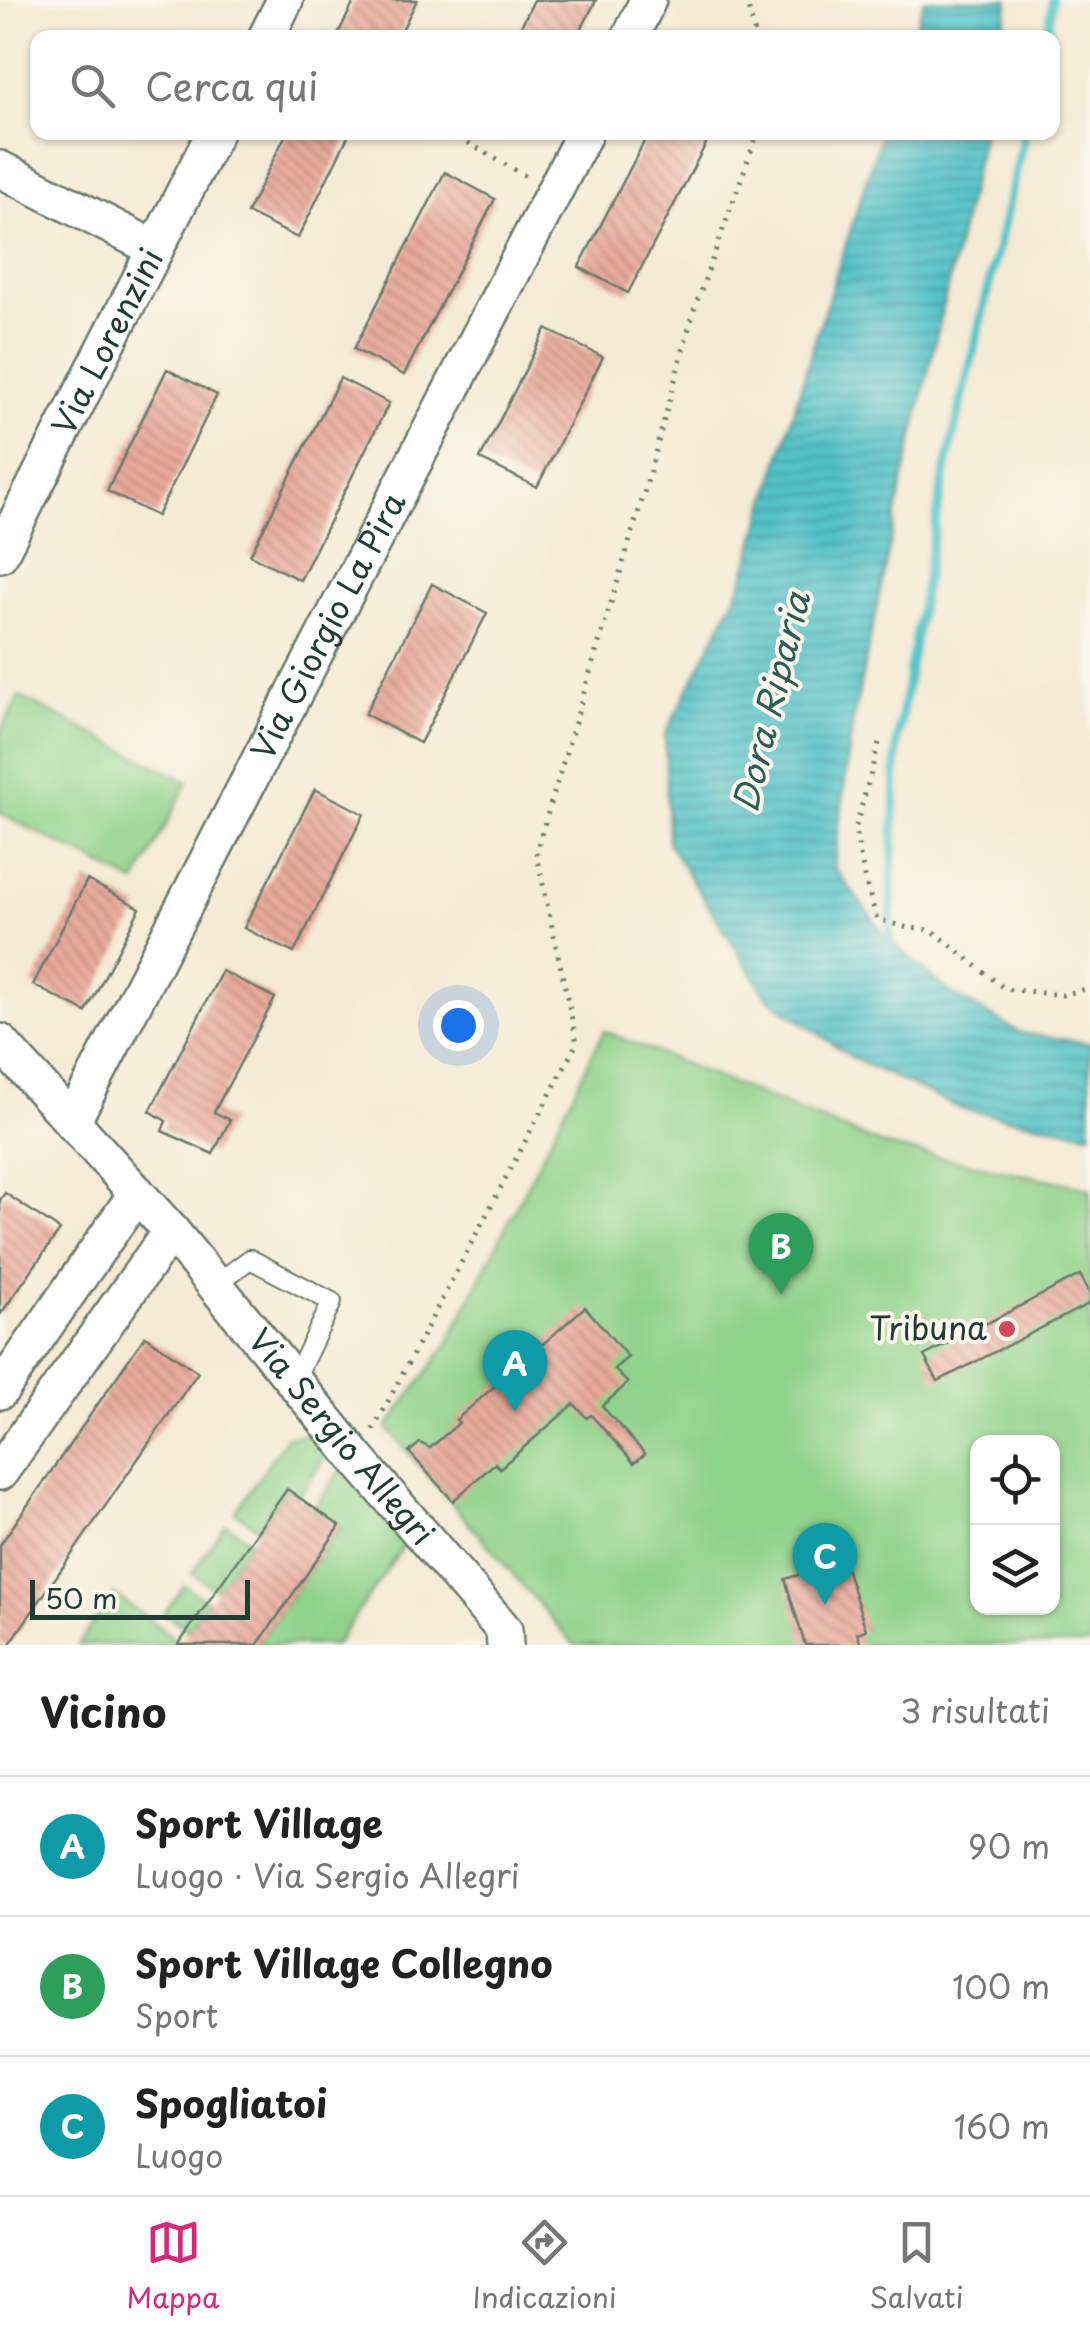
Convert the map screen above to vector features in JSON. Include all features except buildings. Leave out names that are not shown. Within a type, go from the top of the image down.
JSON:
[{"type":"street","points":[[270,30],[286,0]]},
{"type":"street","points":[[634,30],[648,0]]},
{"type":"street","name":"Via Lorenzini","points":[[0,554],[211,140]]},
{"type":"street","name":"Via Giorgio La Pira","points":[[72,1122],[581,140]]},
{"type":"street","points":[[0,169],[154,248]]},
{"type":"street","name":"Via Sergio Allegri","points":[[0,1042],[171,1231],[358,1460],[504,1630],[504,1645]]},
{"type":"street","points":[[0,1391],[137,1193]]},
{"type":"street","points":[[0,1472],[171,1231]]},
{"type":"lane","points":[[215,1285],[250,1259],[332,1302],[294,1381]]},
{"type":"path","points":[[746,0],[754,30]]},
{"type":"path","points":[[464,140],[556,194]]},
{"type":"path","points":[[358,1460],[577,1043],[536,852],[646,490],[694,310],[755,140]]},
{"type":"path","points":[[879,743],[856,830],[877,919],[932,930],[1005,989],[1062,995],[1090,988]]},
{"type":"green space","points":[[19,696],[188,782],[136,883],[0,813],[0,734]]},
{"type":"green space","points":[[604,1031],[885,1146],[1090,1188],[1090,1645],[574,1645],[387,1428],[447,1345]]},
{"type":"green space","points":[[287,1436],[316,1438],[330,1450],[298,1497],[287,1489],[259,1529],[235,1512]]},
{"type":"green space","points":[[344,1466],[409,1538],[335,1645],[257,1645],[340,1527],[314,1508]]},
{"type":"green space","points":[[226,1524],[251,1541],[217,1590],[192,1573]]},
{"type":"green space","points":[[184,1585],[208,1602],[188,1630],[164,1613]]},
{"type":"green space","points":[[114,1594],[180,1642],[178,1645],[78,1645]]},
{"type":"water","points":[[924,0],[1009,0],[1003,30],[914,30]]},
{"type":"water","name":"Dora Riparia","points":[[879,140],[981,140],[853,720],[834,867],[889,940],[952,994],[1021,1033],[1090,1043],[1090,1133],[961,1109],[854,1059],[768,998],[668,843],[665,735],[743,581]]},
{"type":"waterway","points":[[1048,30],[1052,0]]},
{"type":"waterway","points":[[890,948],[897,740],[945,472],[1023,140]]},
{"type":"place","name":"Sport Village Collegno","points":[[781,1295]]},
{"type":"place","name":"Tribuna","points":[[1007,1329]]},
{"type":"place","name":"Sport Village","points":[[515,1412]]},
{"type":"place","name":"Spogliatoi","points":[[825,1605]]}]
